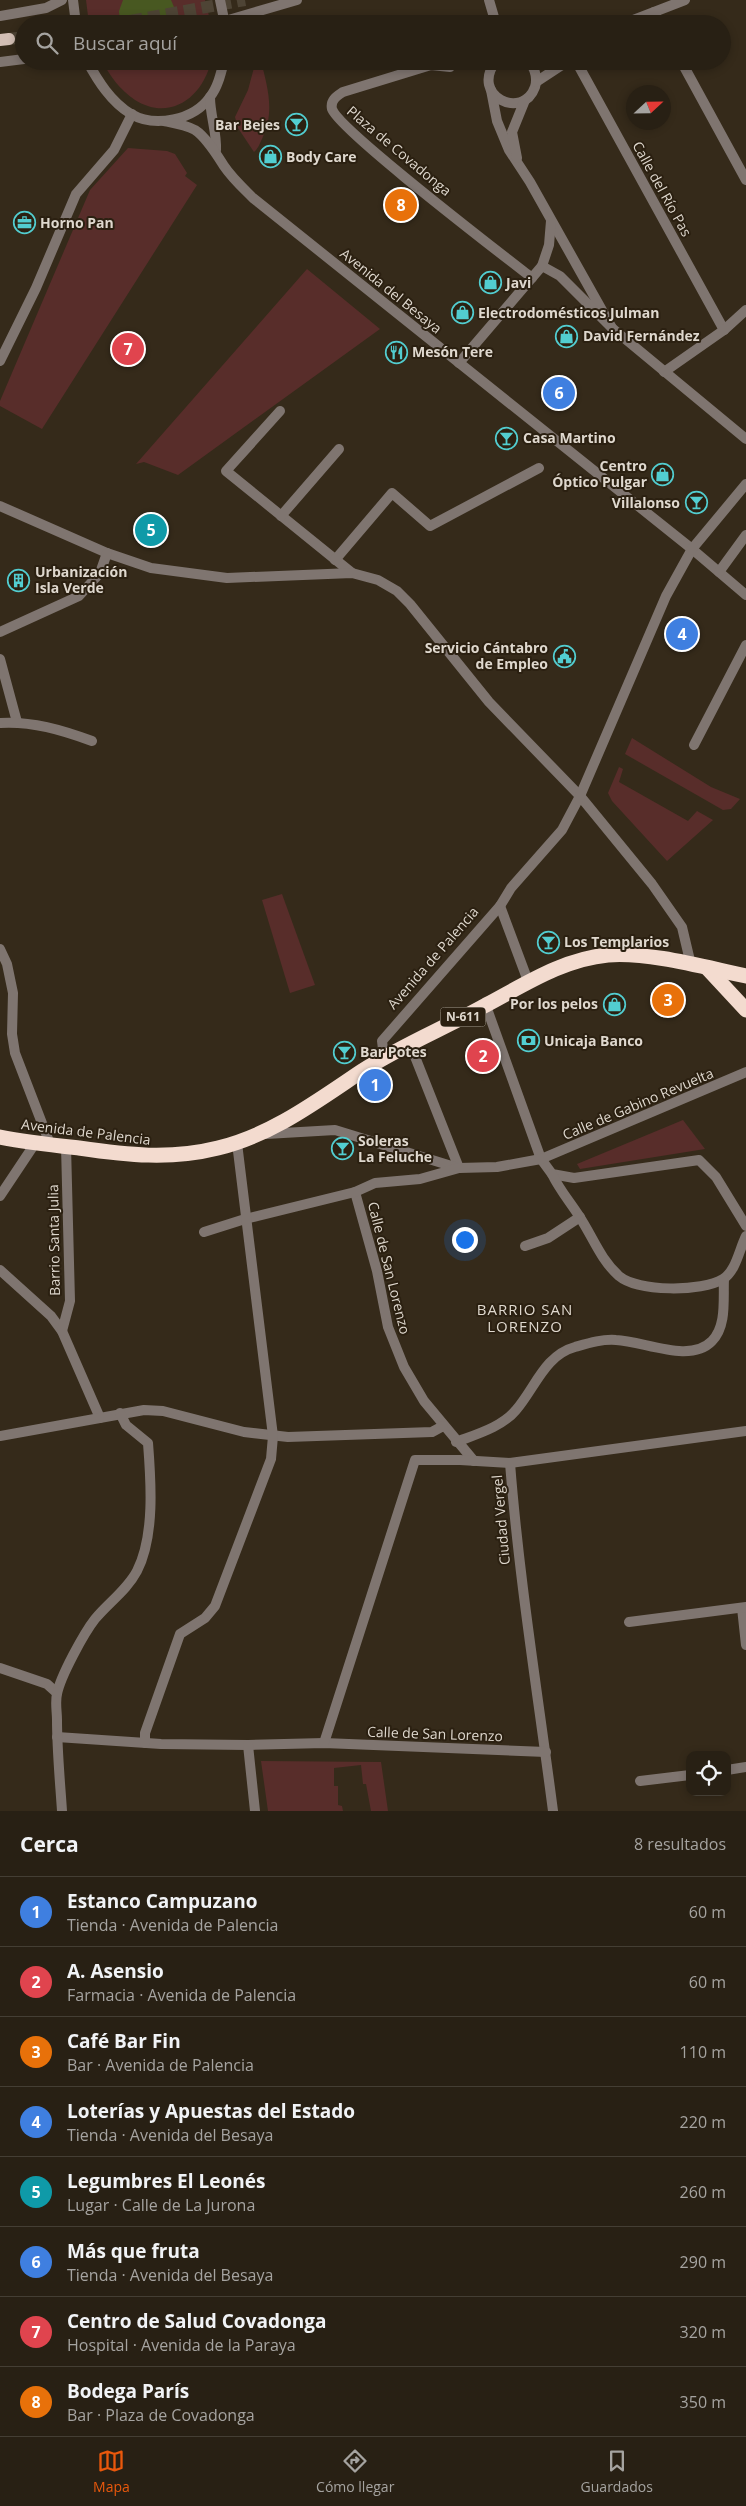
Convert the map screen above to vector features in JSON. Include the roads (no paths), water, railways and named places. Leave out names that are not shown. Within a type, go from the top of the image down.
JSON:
[{"type":"highway","name":"Avenida de Palencia","points":[[0,1137],[139,1156],[169,1157],[190,1154],[237,1143],[258,1134],[289,1118],[384,1057],[486,1006],[528,982],[583,960],[607,955],[631,956],[746,976]]},
{"type":"highway","points":[[707,968],[746,1010]]},
{"type":"street","points":[[0,16],[46,8],[62,0]]},
{"type":"street","points":[[73,0],[75,15]]},
{"type":"street","points":[[220,0],[223,15]]},
{"type":"street","points":[[248,15],[297,0]]},
{"type":"street","points":[[489,0],[493,15]]},
{"type":"street","points":[[646,15],[684,0]]},
{"type":"street","points":[[0,62],[15,60]]},
{"type":"street","points":[[0,361],[36,288],[76,194],[114,150],[132,114],[108,93],[93,70]]},
{"type":"street","points":[[164,121],[189,114],[203,105],[210,97],[222,70]]},
{"type":"street","name":"Plaza de Covadonga","points":[[415,70],[343,92],[335,97],[331,103],[332,110],[343,124],[382,158],[532,278]]},
{"type":"street","points":[[491,70],[488,79],[501,136],[518,161],[612,328]]},
{"type":"street","points":[[518,161],[512,132],[525,100],[531,95],[536,82],[534,70]]},
{"type":"street","points":[[536,82],[554,70]]},
{"type":"street","name":"Calle del Río Pas","points":[[581,70],[724,330]]},
{"type":"street","points":[[686,70],[746,180]]},
{"type":"street","points":[[491,90],[502,101],[510,103],[525,100]]},
{"type":"street","name":"Avenida del Besaya","points":[[210,97],[212,120],[217,138],[216,150]]},
{"type":"street","name":"Avenida del Besaya","points":[[132,114],[194,130],[206,143],[216,150],[225,166],[253,198],[692,549],[746,595]]},
{"type":"street","points":[[460,363],[542,266],[549,245],[551,219]]},
{"type":"street","points":[[542,266],[560,276],[612,328],[746,439]]},
{"type":"street","points":[[664,372],[724,330],[746,310]]},
{"type":"street","points":[[280,410],[226,471],[352,573]]},
{"type":"street","points":[[281,516],[340,449]]},
{"type":"street","points":[[335,560],[392,493],[430,526],[539,468]]},
{"type":"street","points":[[692,549],[746,484]]},
{"type":"street","points":[[0,506],[107,553],[152,568],[219,577],[352,573],[378,580],[403,598],[489,702],[580,796],[682,927],[691,965]]},
{"type":"street","points":[[719,572],[746,535]]},
{"type":"street","name":"Avenida de Palencia","points":[[384,1057],[382,1041],[500,906],[511,888],[562,830],[580,796],[666,596],[692,549]]},
{"type":"street","points":[[0,632],[79,596],[100,573],[107,553]]},
{"type":"street","points":[[694,745],[746,645]]},
{"type":"street","points":[[0,660],[17,722]]},
{"type":"street","points":[[0,723],[17,722],[62,730],[92,741]]},
{"type":"street","name":"Avenida de Palencia","points":[[500,906],[528,982]]},
{"type":"street","points":[[0,949],[7,964],[13,993],[12,1034],[15,1053],[43,1143],[0,1196]]},
{"type":"street","points":[[486,1006],[540,1160],[552,1174],[580,1217],[605,1263],[621,1278],[631,1283],[680,1290],[708,1285],[724,1279],[733,1268],[746,1236]]},
{"type":"street","points":[[410,1044],[459,1168]]},
{"type":"street","name":"Calle de Gabino Revuelta","points":[[540,1160],[746,1072]]},
{"type":"street","points":[[258,1134],[335,1130],[420,1158],[459,1168]]},
{"type":"street","points":[[145,1743],[145,1733],[180,1634],[205,1618],[215,1606],[271,1459],[273,1436],[237,1143]]},
{"type":"street","name":"Barrio Santa Julia","points":[[62,1331],[70,1301],[66,1146]]},
{"type":"street","points":[[420,1158],[422,1170],[420,1179]]},
{"type":"street","name":"Calle de San Lorenzo","points":[[474,1461],[456,1442],[424,1401],[404,1367],[394,1344],[355,1192],[375,1183],[420,1179],[459,1168],[497,1167],[540,1160]]},
{"type":"street","points":[[552,1174],[574,1178],[699,1160],[716,1177],[746,1226]]},
{"type":"street","points":[[204,1232],[245,1219],[355,1192]]},
{"type":"street","points":[[525,1246],[548,1238],[580,1217]]},
{"type":"street","name":"Barrio Santa Julia","points":[[0,1270],[51,1316],[62,1331],[100,1418]]},
{"type":"street","points":[[456,1442],[489,1429],[516,1410],[548,1365],[569,1348],[598,1341],[617,1340],[681,1353],[712,1342],[722,1325],[724,1279]]},
{"type":"street","points":[[0,1436],[120,1413],[163,1410],[244,1432],[288,1438],[432,1432],[443,1426]]},
{"type":"street","points":[[62,1811],[57,1737],[57,1693],[77,1647],[94,1620],[128,1583],[142,1558],[151,1481],[148,1444],[126,1425],[120,1413]]},
{"type":"street","name":"Ciudad Vergel","points":[[553,1811],[522,1592],[510,1463],[746,1431]]},
{"type":"street","points":[[324,1743],[415,1460],[510,1463]]},
{"type":"street","points":[[628,1622],[744,1608],[746,1645]]},
{"type":"street","points":[[0,1668],[47,1684],[57,1693]]},
{"type":"street","name":"Calle de San Lorenzo","points":[[57,1737],[145,1743],[248,1745],[324,1743],[546,1752]]},
{"type":"street","points":[[248,1745],[255,1811]]},
{"type":"street","points":[[731,1769],[746,1767]]},
{"type":"street","points":[[640,1781],[686,1775]]},
{"type":"tunnel","points":[[162,15],[245,0]]},
{"type":"tunnel","points":[[9,39],[15,38]]},
{"type":"place","name":"Bar Bejes","points":[[296,125]]},
{"type":"place","name":"Body Care","points":[[270,157]]},
{"type":"place","name":"Bodega París","points":[[401,205]]},
{"type":"place","name":"Horno Pan","points":[[24,223]]},
{"type":"place","name":"Javi","points":[[490,283]]},
{"type":"place","name":"Electrodomésticos Julman","points":[[462,313]]},
{"type":"place","name":"David Fernández","points":[[567,336]]},
{"type":"place","name":"Centro de Salud Covadonga","points":[[128,349]]},
{"type":"place","name":"Mesón Tere","points":[[396,352]]},
{"type":"place","name":"Más que fruta","points":[[559,393]]},
{"type":"place","name":"Casa Martino","points":[[507,438]]},
{"type":"place","name":"Centro Óptico Pulgar","points":[[663,474]]},
{"type":"place","name":"Villalonso","points":[[696,503]]},
{"type":"place","name":"Legumbres El Leonés","points":[[151,530]]},
{"type":"place","name":"Urbanización Isla Verde","points":[[19,580]]},
{"type":"place","name":"Loterías y Apuestas del Estado","points":[[682,634]]},
{"type":"place","name":"Servicio Cántabro de Empleo","points":[[564,656]]},
{"type":"place","name":"Los Templarios","points":[[548,942]]},
{"type":"place","name":"Café Bar Fin","points":[[668,1000]]},
{"type":"place","name":"Por los pelos","points":[[614,1004]]},
{"type":"place","name":"Unicaja Banco","points":[[528,1041]]},
{"type":"place","name":"Bar Potes","points":[[344,1052]]},
{"type":"place","name":"A. Asensio","points":[[483,1056]]},
{"type":"place","name":"Estanco Campuzano","points":[[375,1085]]},
{"type":"place","name":"Soleras La Feluche","points":[[342,1149]]},
{"type":"district","name":"BARRIO SAN LORENZO","points":[[525,1318]]}]
